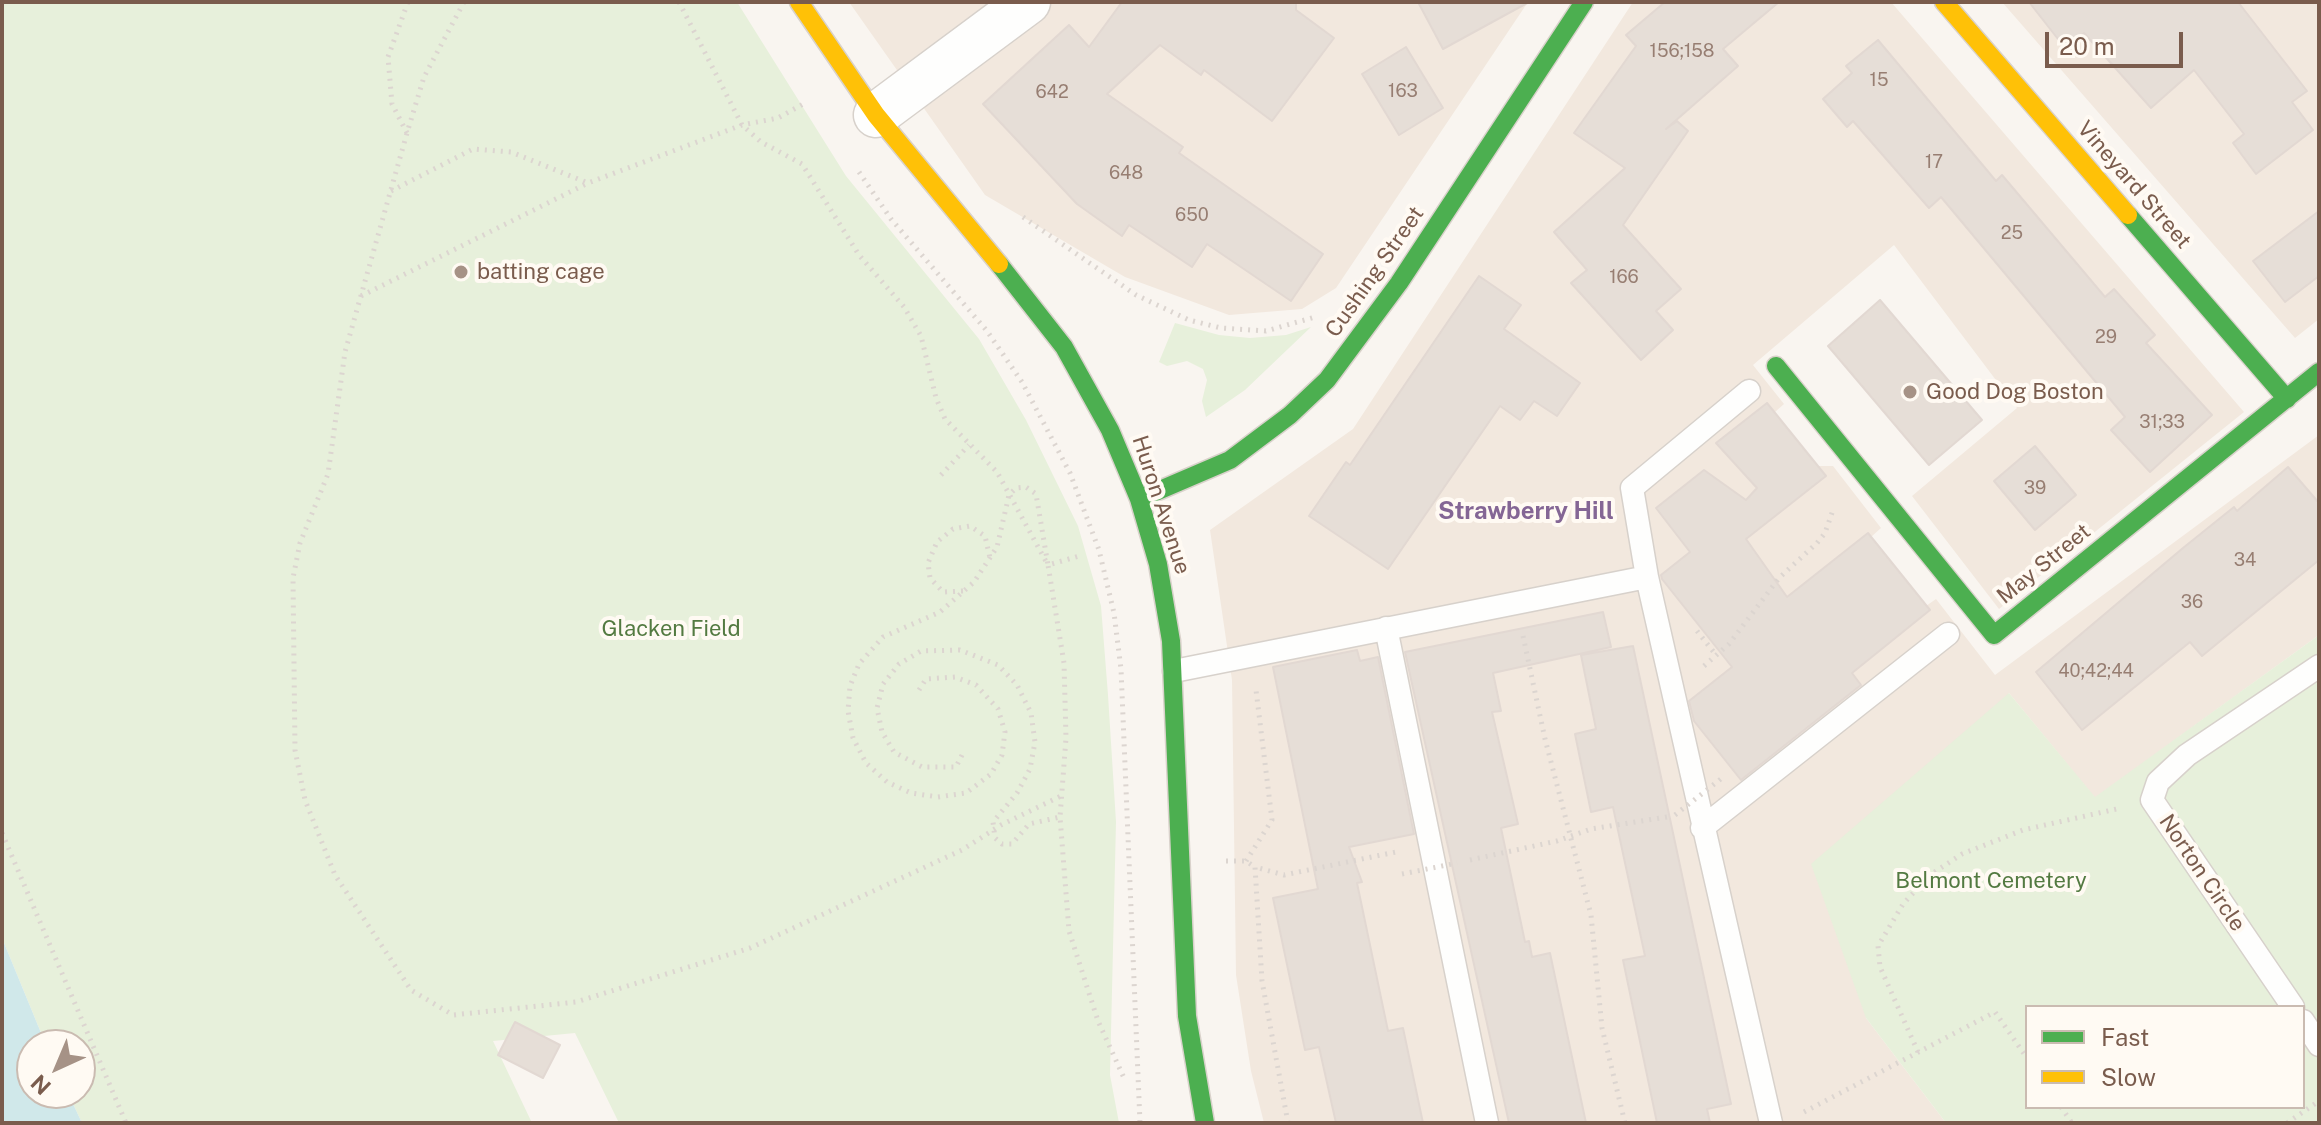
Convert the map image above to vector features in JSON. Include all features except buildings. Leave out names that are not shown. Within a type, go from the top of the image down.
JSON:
[{"type":"street","name":"Huron Avenue","points":[[799,2],[876,115],[1034,306],[1064,347],[1110,430],[1139,499],[1158,564],[1174,671],[1187,1016],[1205,1123]]},
{"type":"street","points":[[876,115],[1028,2]]},
{"type":"street","name":"Cushing Street","points":[[1139,499],[1230,460],[1281,423],[1327,380],[1386,302],[1584,2]]},
{"type":"street","name":"Vineyard Street","points":[[1944,2],[2287,399]]},
{"type":"street","name":"May Street","points":[[1776,366],[1994,635],[2287,399],[2314,385]]},
{"type":"lane","points":[[1749,391],[1632,488],[1647,577],[1771,1123]]},
{"type":"lane","points":[[1174,671],[1647,577]]},
{"type":"lane","points":[[1386,628],[1487,1123]]},
{"type":"lane","points":[[1702,828],[1948,634]]},
{"type":"lane","name":"Norton Circle","points":[[2292,1005],[2152,800],[2158,782],[2187,755],[2319,666]]},
{"type":"lane","points":[[2305,1024],[2319,1045]]},
{"type":"path","points":[[407,133],[392,104],[388,57],[408,2]]},
{"type":"path","points":[[464,2],[424,77],[407,133],[345,352],[328,474],[300,543],[293,578],[295,750],[305,800],[335,875],[411,990],[453,1015],[576,1002],[750,948],[962,850],[992,830],[1061,796]]},
{"type":"path","points":[[679,2],[742,125],[761,142],[802,164],[859,255],[904,307],[921,336],[940,410],[997,472],[1048,565]]},
{"type":"path","points":[[360,297],[588,183],[742,125],[778,118],[805,103]]},
{"type":"path","points":[[391,191],[473,149],[511,152],[588,183]]},
{"type":"path","points":[[854,162],[891,219],[987,331],[1022,382],[1070,473],[1099,550],[1114,613],[1121,669],[1140,1123]]},
{"type":"path","points":[[1021,215],[1136,295],[1189,320],[1221,328],[1266,331],[1294,326],[1324,313]]},
{"type":"path","points":[[941,475],[969,445]]},
{"type":"path","points":[[919,690],[926,679],[955,677],[976,685],[998,709],[1005,732],[1002,755],[991,774],[975,788],[938,797],[900,789],[866,763],[853,738],[848,711],[854,675],[874,644],[902,626],[940,612],[968,588],[990,559],[1004,526],[1009,495],[1021,487],[1036,494],[1064,663],[1066,738],[1060,817],[1069,931],[1098,1021],[1124,1078]]},
{"type":"path","points":[[1699,672],[1773,585],[1825,533],[1833,508]]},
{"type":"path","points":[[968,588],[950,594],[934,584],[928,563],[937,542],[953,529],[970,526],[985,536],[990,559]]},
{"type":"path","points":[[1048,565],[1079,556]]},
{"type":"path","points":[[1693,627],[1716,655]]},
{"type":"path","points":[[1523,636],[1591,915],[1602,1028],[1625,1123]]},
{"type":"path","points":[[962,755],[956,767],[922,767],[894,752],[882,732],[877,708],[883,684],[899,664],[921,651],[960,650],[985,658],[1009,674],[1028,705],[1035,727],[1030,769],[1017,793],[993,822],[992,830],[999,841],[1012,844],[1029,824],[1060,817]]},
{"type":"path","points":[[1246,861],[1272,820],[1255,685]]},
{"type":"path","points":[[1675,815],[1722,778]]},
{"type":"path","points":[[1918,1052],[1880,967],[1878,946],[1903,904],[1930,875],[1962,854],[2023,830],[2152,800]]},
{"type":"path","points":[[1480,858],[1591,829],[1664,818]]},
{"type":"path","points":[[2,833],[126,1123]]},
{"type":"path","points":[[1226,861],[1246,861],[1255,867],[1284,875],[1397,851]]},
{"type":"path","points":[[1402,874],[1457,863]]},
{"type":"path","points":[[1255,867],[1262,981],[1288,1123]]},
{"type":"path","points":[[1796,1116],[1995,1012],[2025,1055]]},
{"type":"path","points":[[2287,1123],[2319,1101]]},
{"type":"shaded area","points":[[849,2],[1528,2],[1336,288],[1302,309],[1229,315],[1125,277],[985,195]]},
{"type":"shaded area","points":[[1633,2],[1891,2],[2244,412],[1999,609],[1912,496],[2017,408],[1894,245],[1753,365],[1784,404],[1775,412],[1818,466],[1833,466],[1881,528],[1871,537],[1926,606],[1936,599],[1995,675],[2319,435],[2319,635],[2095,798],[2009,693],[1866,1018],[1946,1123],[1264,1123],[1251,1071],[1236,975],[1232,680],[1210,530],[1353,429]]},
{"type":"shaded area","points":[[2002,2],[2319,2],[2319,319],[2295,338]]},
{"type":"green space","name":"Glacken Field","points":[[2,2],[737,2],[846,176],[979,339],[1026,420],[1078,526],[1101,606],[1108,695],[1116,822],[1110,1075],[1119,1123],[619,1123],[575,1033],[493,1041],[532,1123],[82,1123],[75,1109],[96,1109],[96,1029],[39,1029],[2,938]]},
{"type":"green space","points":[[1175,323],[1219,335],[1250,338],[1286,335],[1311,327],[1245,390],[1206,417],[1202,401],[1207,380],[1203,369],[1187,361],[1167,366],[1159,362]]},
{"type":"green space","name":"Belmont Cemetery","points":[[2319,635],[2319,1123],[1946,1123],[1866,1018],[1811,864],[2009,693],[2095,797]]},
{"type":"water","points":[[2,938],[39,1029],[16,1029],[16,1109],[75,1109],[82,1123],[2,1123]]},
{"type":"traffic: fast","points":[[1139,499],[1230,460],[1290,415],[1327,380],[1399,283],[1584,2]]},
{"type":"traffic: fast","points":[[2128,215],[2287,399]]},
{"type":"traffic: fast","points":[[999,264],[1064,347],[1110,430],[1139,499],[1158,564],[1171,641],[1187,1016],[1205,1123]]},
{"type":"traffic: fast","points":[[1776,366],[1994,635],[2319,372]]},
{"type":"traffic: slow","points":[[799,2],[876,115],[999,264]]},
{"type":"traffic: slow","points":[[1944,2],[2128,215]]},
{"type":"place","name":"batting cage","points":[[461,272]]},
{"type":"place","name":"Good Dog Boston","points":[[1910,392]]},
{"type":"district","name":"Strawberry Hill","points":[[1526,512]]}]
